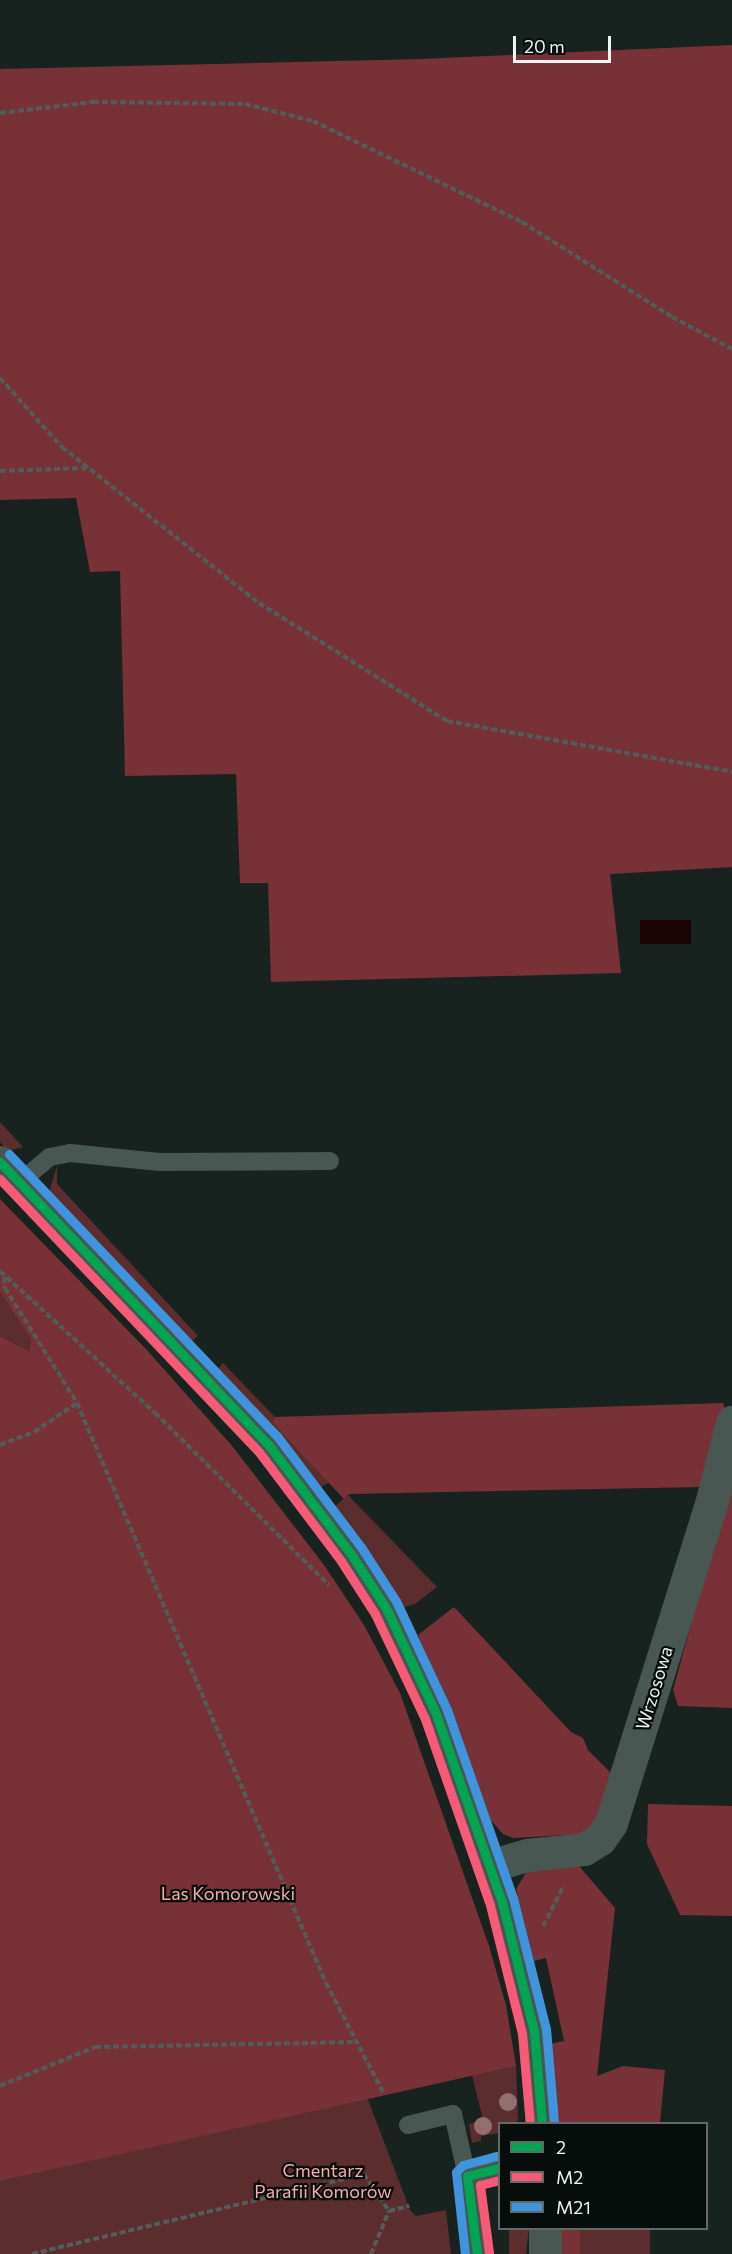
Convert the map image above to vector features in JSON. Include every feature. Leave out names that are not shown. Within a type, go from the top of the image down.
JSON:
[{"type":"street","points":[[10,1172],[268,1444],[351,1554],[386,1608],[424,1686],[489,1866],[529,2003],[539,2064],[542,2122]]},
{"type":"street","name":"Wrzosowa","points":[[587,1846],[617,1809],[711,1504],[732,1422]]},
{"type":"street","points":[[489,1866],[527,1855],[587,1846]]},
{"type":"street","points":[[545,2230],[545,2254]]},
{"type":"lane","points":[[10,1172],[50,1157],[70,1153],[160,1162],[330,1161]]},
{"type":"lane","points":[[408,2125],[453,2114],[467,2176],[477,2254]]},
{"type":"lane","points":[[467,2176],[498,2168]]},
{"type":"path","points":[[0,113],[93,102],[246,104],[313,121],[522,222],[672,317],[732,349]]},
{"type":"path","points":[[0,378],[62,447],[259,603],[447,721],[732,772]]},
{"type":"path","points":[[0,471],[88,468]]},
{"type":"path","points":[[0,1271],[155,1413],[338,1593]]},
{"type":"path","points":[[4,1277],[5,1288],[77,1403],[326,1983],[384,2094]]},
{"type":"path","points":[[0,1445],[34,1432],[77,1403]]},
{"type":"path","points":[[542,1934],[575,1865],[587,1846]]},
{"type":"path","points":[[0,2086],[95,2047],[357,2042]]},
{"type":"path","points":[[32,2254],[364,2174],[389,2211]]},
{"type":"path","points":[[389,2211],[409,2206]]},
{"type":"path","points":[[370,2254],[389,2211]]},
{"type":"green space","points":[[732,45],[732,867],[610,874],[621,973],[271,982],[268,883],[240,883],[236,774],[125,776],[120,571],[90,572],[76,498],[0,500],[0,69],[421,59]]},
{"type":"green space","points":[[0,1122],[23,1147],[8,1151],[0,1142]]},
{"type":"green space","points":[[57,1166],[57,1184],[198,1336],[192,1341],[49,1192]]},
{"type":"green space","name":"Las Komorowski","points":[[0,1199],[146,1349],[233,1447],[324,1565],[364,1625],[400,1693],[489,1946],[506,2005],[516,2066],[0,2181],[0,1336],[29,1351],[31,1339],[0,1292]]},
{"type":"green space","points":[[0,1292],[31,1339],[29,1351],[0,1336]]},
{"type":"green space","points":[[223,1363],[275,1417],[272,1422],[330,1482],[319,1488],[218,1369]]},
{"type":"green space","points":[[723,1403],[725,1409],[701,1487],[349,1494],[344,1499],[272,1422],[275,1417]]},
{"type":"green space","points":[[732,1475],[732,1708],[678,1706],[673,1690]]},
{"type":"green space","points":[[348,1495],[437,1587],[415,1604],[402,1608],[334,1507]]},
{"type":"green space","points":[[454,1607],[571,1732],[583,1738],[588,1750],[616,1778],[605,1813],[584,1834],[513,1838],[503,1834],[489,1818],[418,1635]]},
{"type":"green space","points":[[648,1804],[732,1806],[732,1916],[680,1915],[647,1844]]},
{"type":"green space","points":[[579,1866],[615,1908],[597,2076],[623,2066],[665,2070],[660,2122],[554,2122],[550,2044],[564,2041],[546,1958],[534,1961],[516,1889],[527,1871]]},
{"type":"green space","points":[[516,2066],[518,2120],[498,2122],[498,2133],[481,2136],[481,2141],[472,2143],[469,2124],[483,2120],[472,2075]]},
{"type":"green space","name":"Cmentarz Parafii Komorów","points":[[367,2097],[410,2210],[416,2216],[446,2210],[451,2254],[0,2254],[0,2181]]},
{"type":"green space","points":[[509,2230],[529,2230],[526,2254],[509,2254]]},
{"type":"green space","points":[[559,2230],[580,2230],[580,2254],[559,2254]]},
{"type":"green space","points":[[580,2230],[650,2230],[650,2254],[580,2254]]},
{"type":"shaded area","points":[[640,920],[691,920],[691,944],[640,944]]},
{"type":"transit line","name":"M21","points":[[9,1154],[277,1436],[361,1547],[396,1601],[447,1710],[513,1898],[546,2029],[554,2122]]},
{"type":"transit line","name":"2","points":[[0,1162],[268,1444],[351,1554],[386,1608],[436,1714],[502,1902],[534,2031],[542,2122]]},
{"type":"transit line","name":"M2","points":[[0,1179],[259,1452],[341,1561],[375,1614],[425,1719],[490,1905],[522,2033],[530,2122]]},
{"type":"transit line","name":"M21","points":[[465,2254],[456,2172],[463,2165],[497,2156]]},
{"type":"transit line","name":"2","points":[[477,2254],[467,2176],[498,2168]]},
{"type":"transit line","name":"M2","points":[[489,2252],[480,2185],[498,2180]]}]
